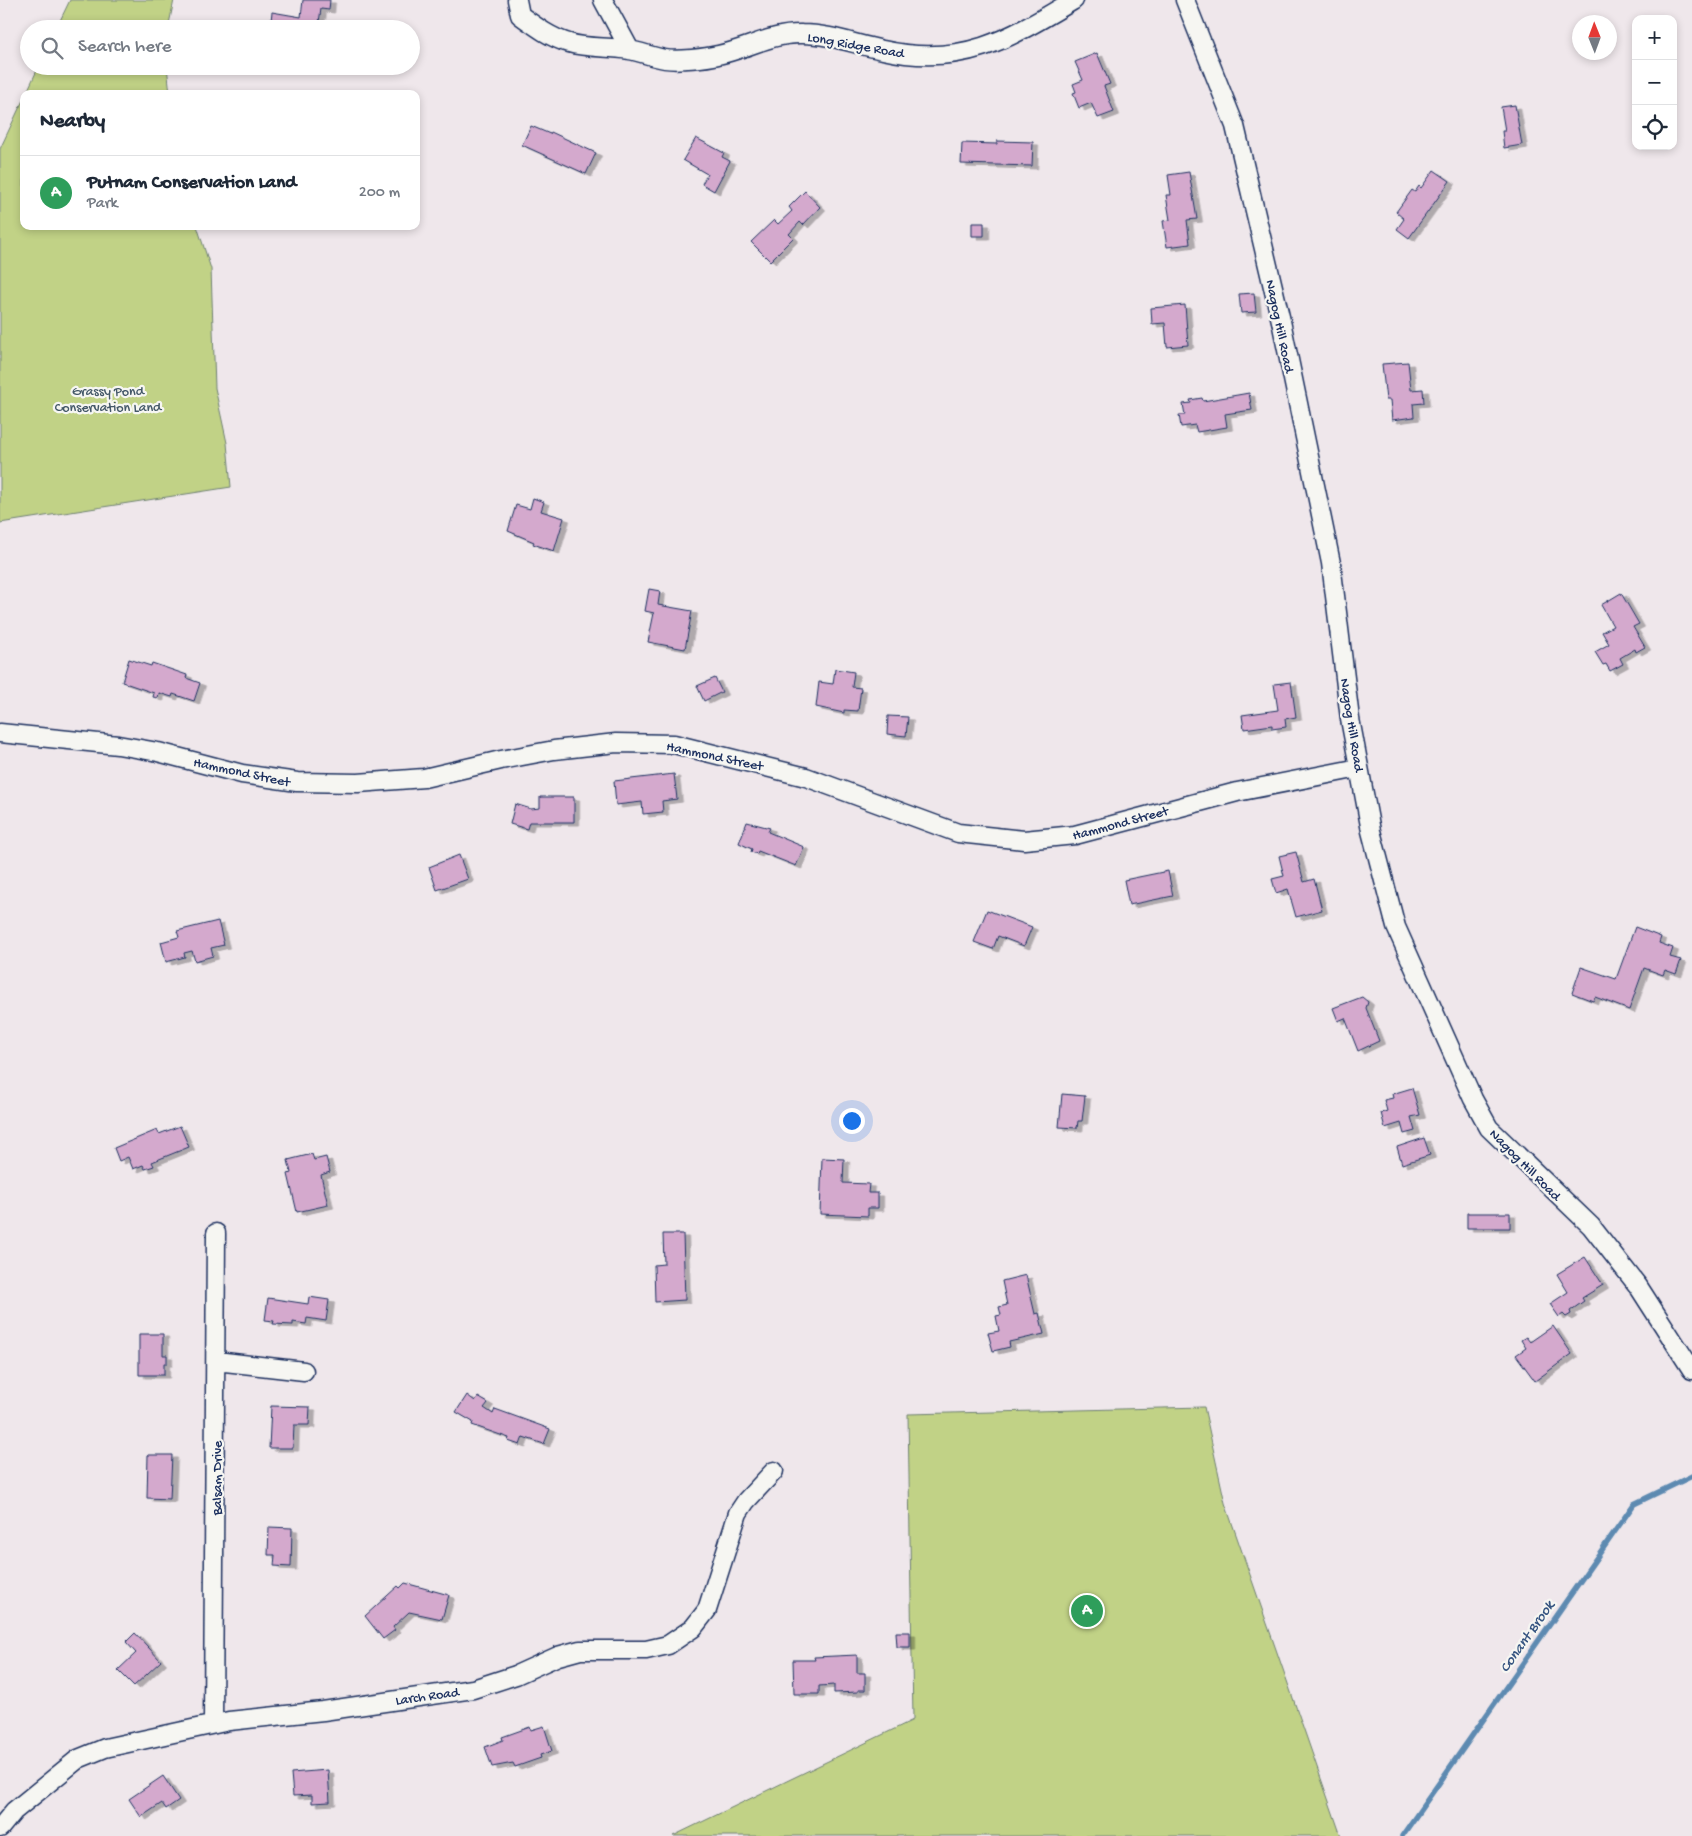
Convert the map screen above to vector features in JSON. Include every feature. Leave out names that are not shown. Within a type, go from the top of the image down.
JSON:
[{"type":"street","name":"Long Ridge Road","points":[[517,0],[520,15],[570,44],[630,50],[667,60],[718,55],[781,35],[803,34],[839,38],[885,51],[942,56],[967,53],[997,42],[1034,24],[1074,0]]},
{"type":"street","points":[[603,0],[630,50]]},
{"type":"street","name":"Nagog Hill Road","points":[[1185,0],[1235,126],[1281,321],[1331,563],[1350,719],[1359,768],[1371,831],[1396,928],[1473,1099],[1489,1128],[1591,1226],[1638,1286],[1692,1370]]},
{"type":"street","name":"Hammond Street","points":[[0,734],[118,745],[242,774],[297,782],[358,783],[424,778],[554,750],[616,743],[674,744],[806,777],[958,833],[1024,840],[1074,835],[1237,792],[1359,768]]},
{"type":"street","name":"Balsam Drive","points":[[212,1724],[216,1233]]},
{"type":"street","points":[[216,1361],[304,1371]]},
{"type":"street","name":"Larch Road","points":[[0,1828],[14,1811],[78,1759],[106,1748],[212,1724],[323,1711],[473,1689],[516,1675],[558,1656],[580,1650],[646,1650],[668,1645],[693,1628],[707,1610],[738,1513],[746,1501],[774,1471]]},
{"type":"green space","points":[[70,0],[174,0],[170,20],[60,20]]},
{"type":"green space","points":[[35,75],[168,75],[170,90],[28,90]]},
{"type":"green space","name":"Grassy Pond Conservation Land","points":[[20,106],[20,230],[198,230],[211,269],[215,388],[227,443],[231,487],[0,523],[0,149]]},
{"type":"green space","points":[[1204,1407],[1225,1503],[1341,1836],[673,1836],[913,1720],[908,1414]]},
{"type":"building","points":[[303,0],[330,0],[329,10],[321,9],[319,20],[271,20],[272,12],[301,17]]},
{"type":"building","points":[[1097,53],[1110,84],[1104,86],[1114,112],[1098,118],[1091,103],[1079,108],[1073,93],[1076,92],[1073,84],[1083,80],[1075,62]]},
{"type":"building","points":[[1515,105],[1522,145],[1504,148],[1502,131],[1505,131],[1501,107]]},
{"type":"building","points":[[531,126],[550,134],[551,132],[596,153],[586,174],[522,145]]},
{"type":"building","points":[[696,138],[724,153],[722,157],[730,161],[714,191],[702,184],[707,174],[683,160]]},
{"type":"building","points":[[997,141],[1033,142],[1032,166],[961,164],[962,143],[997,144]]},
{"type":"building","points":[[1434,170],[1450,181],[1409,238],[1397,229],[1404,219],[1396,212],[1412,190],[1415,192],[1419,186],[1421,188]]},
{"type":"building","points":[[1189,172],[1197,219],[1187,220],[1190,244],[1167,247],[1163,221],[1170,220],[1166,195],[1171,195],[1168,175]]},
{"type":"building","points":[[805,191],[820,207],[803,225],[800,222],[789,234],[793,238],[770,261],[751,242],[774,220],[778,224],[792,211],[789,207]]},
{"type":"building","points":[[972,223],[984,223],[984,236],[972,236]]},
{"type":"building","points":[[1254,293],[1256,312],[1241,313],[1239,294]]},
{"type":"building","points":[[1185,305],[1188,345],[1167,347],[1165,323],[1152,324],[1151,308]]},
{"type":"building","points":[[1408,362],[1411,390],[1423,389],[1424,403],[1413,404],[1414,417],[1392,420],[1390,400],[1386,400],[1382,364]]},
{"type":"building","points":[[1249,393],[1252,410],[1225,414],[1227,427],[1197,432],[1195,425],[1181,427],[1179,415],[1185,415],[1183,404],[1191,403],[1190,400],[1202,398],[1203,401]]},
{"type":"building","points":[[533,498],[544,502],[541,511],[564,518],[554,551],[533,544],[534,542],[508,531],[516,505],[530,509]]},
{"type":"building","points":[[649,589],[660,591],[658,605],[692,611],[685,649],[648,642],[654,613],[645,611]]},
{"type":"building","points":[[1621,593],[1639,624],[1633,627],[1645,647],[1636,652],[1635,649],[1620,658],[1623,664],[1610,671],[1606,664],[1603,665],[1595,652],[1609,644],[1602,632],[1613,626],[1601,605]]},
{"type":"building","points":[[129,659],[151,666],[152,663],[187,675],[186,678],[200,683],[194,701],[173,694],[172,697],[159,693],[158,698],[153,697],[154,693],[122,682]]},
{"type":"building","points":[[835,669],[854,672],[852,687],[861,688],[858,711],[844,710],[844,713],[816,707],[819,682],[833,684]]},
{"type":"building","points":[[715,678],[722,692],[704,701],[697,686]]},
{"type":"building","points":[[1291,682],[1296,717],[1285,719],[1286,727],[1272,729],[1272,725],[1244,729],[1242,715],[1278,710],[1274,684]]},
{"type":"building","points":[[888,716],[908,717],[906,736],[887,734]]},
{"type":"building","points":[[674,774],[677,799],[662,801],[663,812],[643,814],[642,802],[616,805],[614,781]]},
{"type":"building","points":[[540,797],[574,797],[574,822],[529,822],[527,829],[510,824],[515,804],[531,809],[540,808]]},
{"type":"building","points":[[747,822],[770,828],[768,832],[804,847],[796,866],[758,851],[757,854],[751,852],[752,849],[739,843]]},
{"type":"building","points":[[1296,852],[1304,882],[1314,879],[1322,910],[1296,917],[1288,889],[1276,893],[1272,879],[1284,876],[1279,856]]},
{"type":"building","points":[[459,855],[468,879],[437,890],[429,867]]},
{"type":"building","points":[[1168,871],[1173,896],[1129,905],[1124,880]]},
{"type":"building","points":[[987,910],[1032,927],[1024,946],[998,936],[993,949],[974,942]]},
{"type":"building","points":[[218,921],[224,945],[211,948],[213,956],[195,961],[192,951],[184,953],[185,957],[166,962],[161,942],[179,937],[177,931]]},
{"type":"building","points":[[1635,927],[1661,937],[1659,943],[1673,948],[1670,957],[1681,960],[1676,974],[1665,970],[1663,975],[1644,968],[1629,1010],[1595,997],[1593,1001],[1572,993],[1581,967],[1616,979]]},
{"type":"building","points":[[1362,997],[1368,1002],[1366,1008],[1379,1041],[1358,1051],[1345,1018],[1338,1021],[1333,1008]]},
{"type":"building","points":[[1412,1088],[1420,1115],[1411,1117],[1415,1131],[1404,1134],[1401,1123],[1385,1128],[1381,1113],[1387,1111],[1384,1100],[1393,1098],[1392,1094]]},
{"type":"building","points":[[1062,1094],[1085,1096],[1082,1121],[1078,1121],[1077,1128],[1059,1127]]},
{"type":"building","points":[[180,1126],[189,1147],[152,1162],[154,1166],[145,1169],[143,1165],[133,1169],[128,1157],[119,1161],[114,1148],[157,1130],[159,1134]]},
{"type":"building","points":[[1424,1138],[1430,1155],[1402,1164],[1397,1147]]},
{"type":"building","points":[[312,1154],[314,1160],[326,1157],[330,1172],[321,1175],[328,1205],[297,1212],[288,1174],[291,1173],[288,1160]]},
{"type":"building","points":[[822,1158],[844,1159],[843,1183],[869,1184],[868,1193],[878,1193],[878,1208],[868,1208],[868,1216],[820,1214]]},
{"type":"building","points":[[1467,1213],[1510,1213],[1510,1228],[1467,1228]]},
{"type":"building","points":[[663,1234],[683,1234],[685,1300],[655,1302],[654,1265],[664,1264]]},
{"type":"building","points":[[1585,1257],[1603,1285],[1582,1298],[1584,1301],[1570,1311],[1571,1314],[1566,1317],[1563,1314],[1559,1317],[1550,1304],[1568,1292],[1557,1274]]},
{"type":"building","points":[[1026,1275],[1035,1314],[1039,1313],[1044,1334],[1009,1342],[1010,1347],[993,1351],[988,1333],[999,1331],[996,1316],[1001,1315],[999,1307],[1007,1305],[1002,1281]]},
{"type":"building","points":[[309,1297],[329,1300],[326,1321],[307,1318],[306,1324],[293,1322],[293,1325],[273,1324],[274,1321],[265,1320],[268,1298],[308,1304]]},
{"type":"building","points":[[1553,1326],[1572,1354],[1535,1381],[1516,1355],[1526,1348],[1521,1340],[1526,1337],[1530,1342]]},
{"type":"building","points":[[139,1334],[163,1334],[163,1355],[167,1355],[167,1363],[164,1363],[164,1375],[139,1375]]},
{"type":"building","points":[[467,1395],[475,1401],[478,1397],[488,1403],[484,1408],[493,1414],[495,1409],[550,1429],[544,1444],[523,1437],[520,1445],[508,1441],[509,1438],[472,1425],[473,1422],[456,1412]]},
{"type":"building","points":[[271,1406],[310,1407],[309,1425],[294,1425],[293,1448],[269,1448]]},
{"type":"building","points":[[148,1455],[172,1455],[170,1499],[147,1498]]},
{"type":"building","points":[[269,1527],[292,1528],[291,1567],[274,1566],[275,1555],[268,1555]]},
{"type":"building","points":[[405,1583],[449,1595],[442,1619],[409,1612],[393,1627],[395,1630],[383,1639],[365,1616],[398,1586],[400,1588]]},
{"type":"building","points":[[896,1632],[910,1632],[910,1647],[897,1647]]},
{"type":"building","points":[[135,1633],[161,1661],[134,1686],[118,1670],[136,1653],[126,1642]]},
{"type":"building","points":[[857,1655],[857,1673],[865,1673],[865,1690],[834,1693],[834,1685],[819,1686],[819,1694],[794,1694],[793,1660],[815,1660],[814,1657]]},
{"type":"building","points":[[544,1726],[552,1751],[540,1755],[541,1758],[515,1767],[513,1763],[492,1767],[485,1747],[503,1740],[502,1737],[530,1727],[531,1730]]},
{"type":"building","points":[[328,1770],[330,1802],[312,1803],[312,1795],[293,1796],[291,1773]]},
{"type":"building","points":[[163,1776],[179,1800],[166,1809],[162,1803],[141,1817],[129,1799]]},
{"type":"waterway","name":"Conant Brook","points":[[1402,1836],[1634,1504],[1692,1476]]},
{"type":"place","name":"Putnam Conservation Land","points":[[1087,1611]]}]
